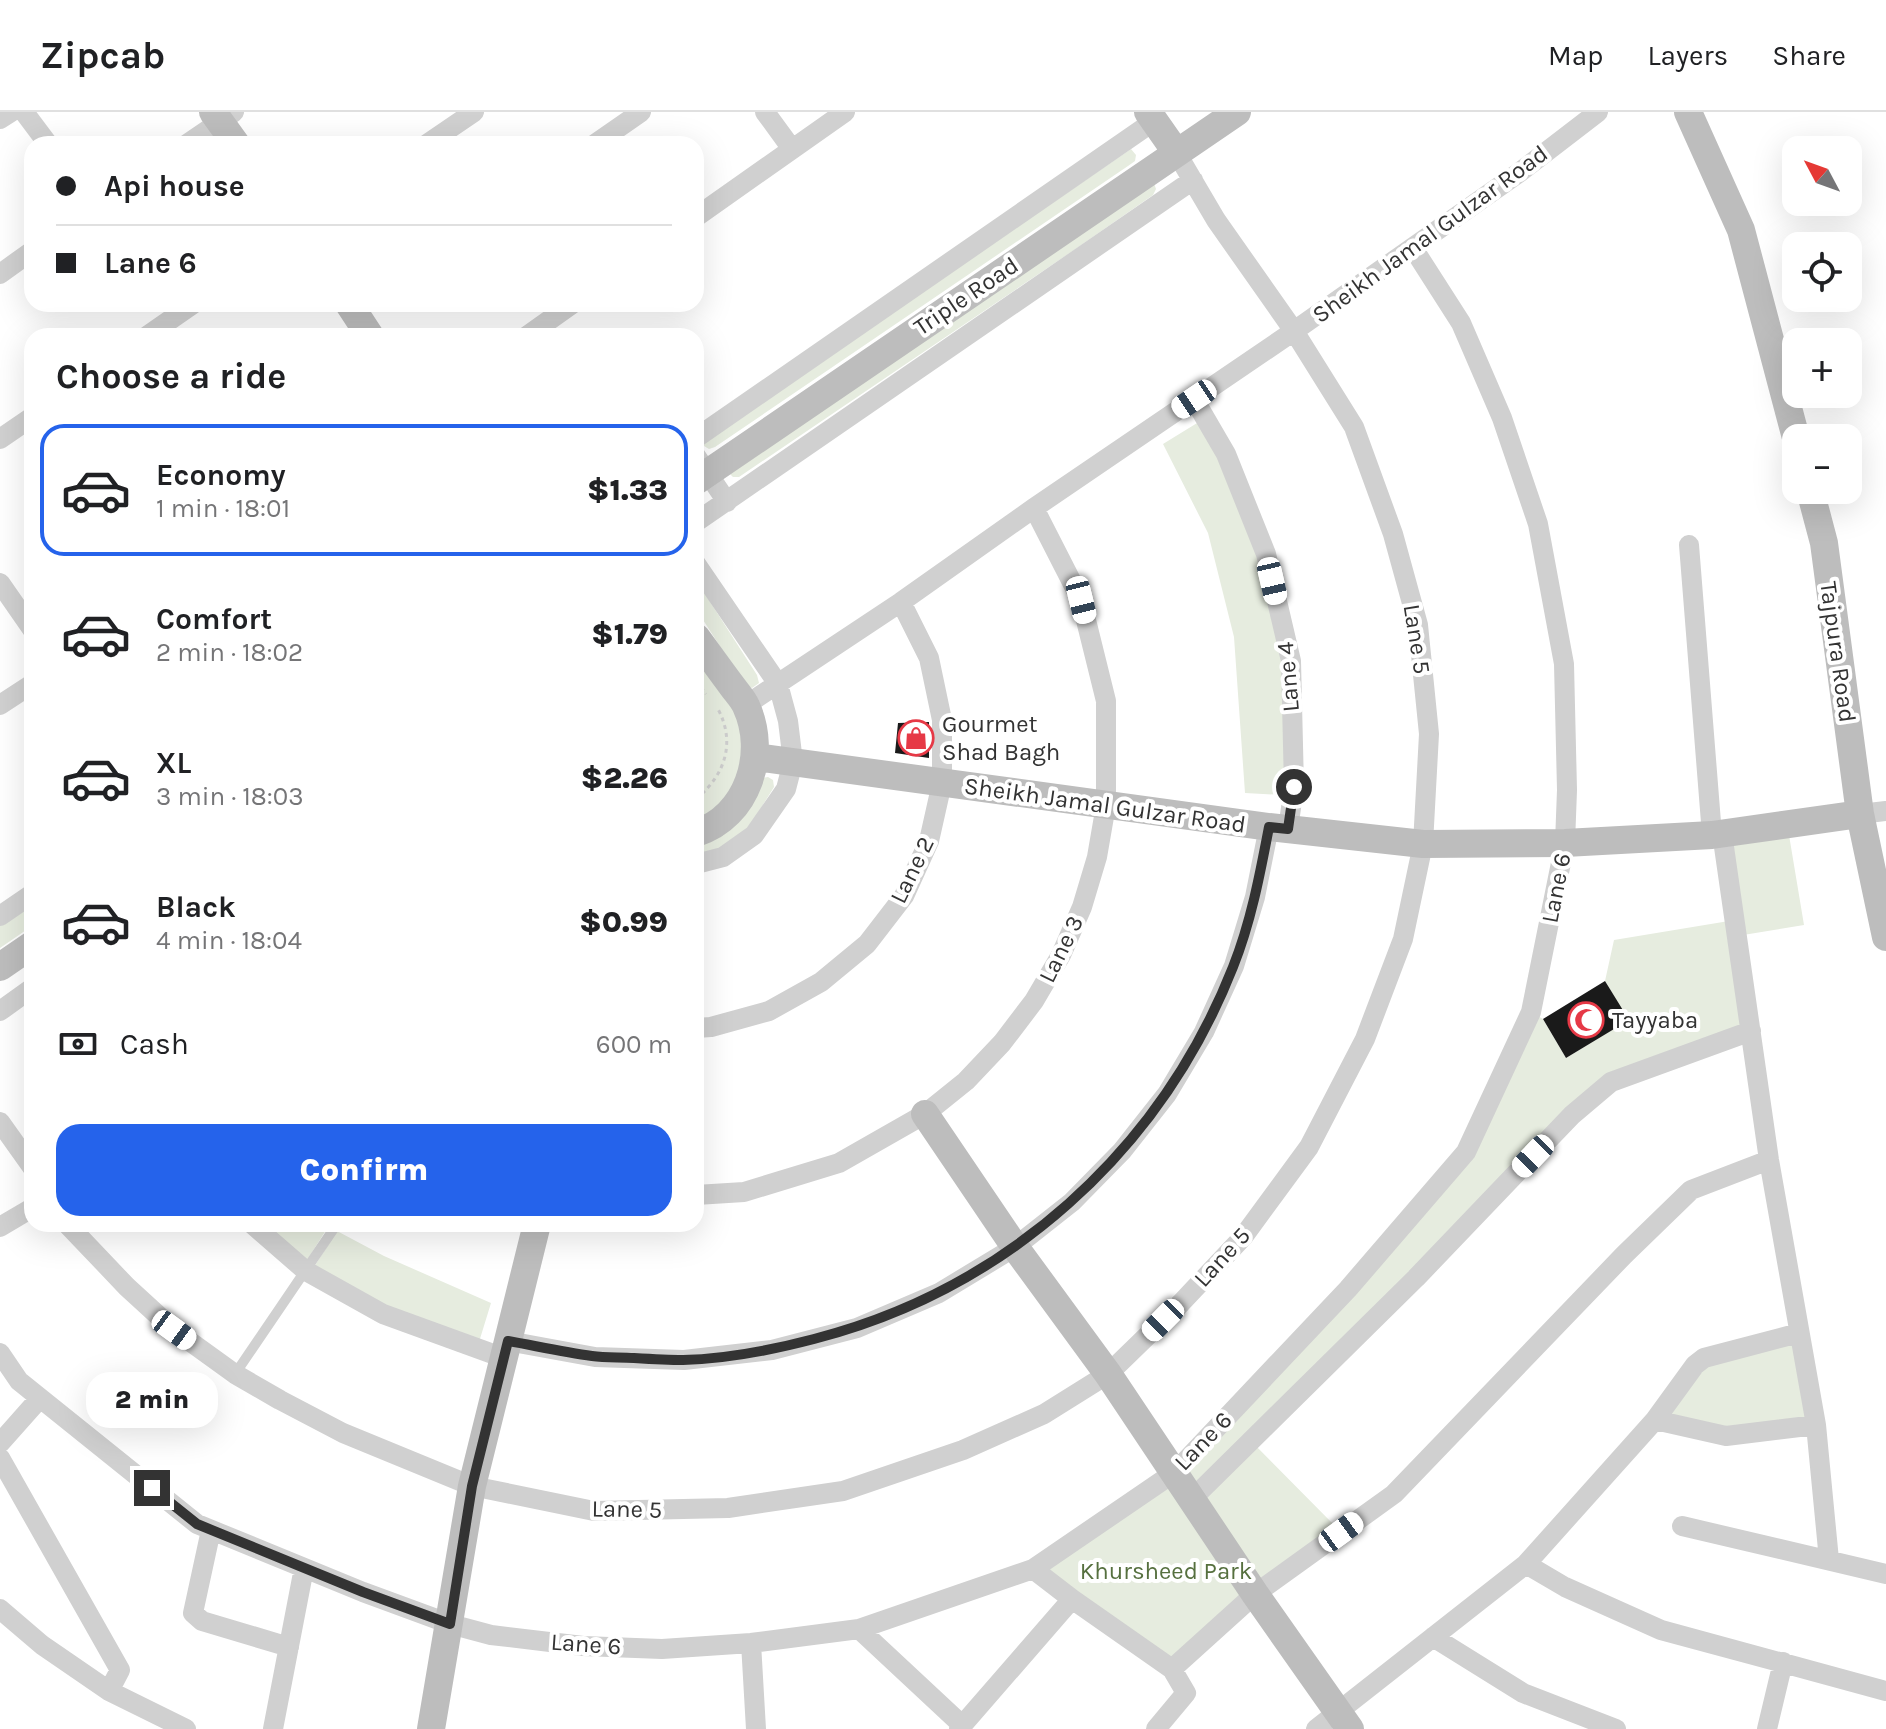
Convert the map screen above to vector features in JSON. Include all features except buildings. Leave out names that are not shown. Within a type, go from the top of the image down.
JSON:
[{"type":"main road","name":"Triple Road","points":[[704,467],[1237,112]]},
{"type":"main road","points":[[1688,112],[1741,230],[1792,424]]},
{"type":"main road","points":[[1151,117],[1176,152]]},
{"type":"main road","name":"Tajpura Road","points":[[1814,504],[1824,543],[1873,812],[1886,934]]},
{"type":"main road","points":[[704,648],[746,705],[755,732],[756,757],[740,800],[722,819],[704,829]]},
{"type":"main road","name":"Sheikh Jamal Gulzar Road","points":[[756,757],[1279,828],[1423,844],[1565,843],[1717,834],[1873,812]]},
{"type":"main road","points":[[0,967],[24,950]]},
{"type":"main road","points":[[925,1114],[1175,1472],[1334,1723]]},
{"type":"main road","points":[[431,1729],[472,1486],[535,1232]]},
{"type":"street","points":[[0,119],[11,112]]},
{"type":"street","points":[[24,112],[42,136]]},
{"type":"street","points":[[439,136],[474,112]]},
{"type":"street","points":[[606,136],[641,112]]},
{"type":"street","points":[[765,112],[792,149]]},
{"type":"street","points":[[704,211],[845,112]]},
{"type":"street","name":"Sheikh Jamal Gulzar Road","points":[[746,705],[1294,331],[1520,172],[1598,112]]},
{"type":"street","points":[[704,432],[1151,117]]},
{"type":"street","points":[[201,136],[226,122]]},
{"type":"street","name":"Lane 5","points":[[75,1232],[174,1330],[235,1374],[280,1400],[343,1433],[472,1486],[594,1511],[728,1508],[843,1491],[963,1450],[1044,1414],[1108,1374],[1181,1303],[1243,1237],[1309,1147],[1365,1039],[1403,939],[1423,844],[1429,734],[1418,625],[1393,534],[1354,427],[1294,331],[1216,220],[1176,152]]},
{"type":"street","points":[[704,517],[1193,180]]},
{"type":"street","name":"Lane 6","points":[[0,1353],[19,1381],[197,1524],[450,1624],[491,1635],[583,1646],[662,1649],[751,1643],[859,1629],[1033,1569],[1175,1472],[1348,1289],[1466,1152],[1531,1012],[1565,843],[1564,664],[1538,524],[1502,418],[1461,323],[1413,248]]},
{"type":"street","points":[[0,274],[24,257]]},
{"type":"street","points":[[158,328],[182,312]]},
{"type":"street","points":[[538,328],[561,312]]},
{"type":"street","name":"Lane 4","points":[[261,1232],[306,1271],[383,1314],[506,1350],[684,1360],[772,1350],[857,1328],[939,1293],[1015,1247],[1072,1202],[1122,1151],[1167,1094],[1204,1032],[1234,966],[1294,787],[1291,661],[1266,554],[1226,454],[1194,399]]},
{"type":"street","points":[[0,439],[24,422]]},
{"type":"street","points":[[704,475],[727,502]]},
{"type":"street","name":"Lane 3","points":[[704,1194],[744,1192],[839,1163],[925,1114],[966,1081],[1002,1043],[1034,1001],[1061,955],[1082,907],[1097,857],[1106,805],[1106,701],[1081,600],[1034,508]]},
{"type":"street","points":[[1689,545],[1717,834],[1751,1031],[1769,1160],[1816,1425],[1829,1560]]},
{"type":"street","points":[[704,576],[778,684],[788,721],[793,762],[786,789],[754,835],[723,857],[704,862]]},
{"type":"street","points":[[0,583],[24,618]]},
{"type":"street","name":"Lane 2","points":[[704,1027],[769,1011],[821,982],[867,944],[904,896],[929,841],[942,783],[942,720],[929,658],[901,602]]},
{"type":"street","points":[[0,705],[24,689]]},
{"type":"street","points":[[0,916],[24,900]]},
{"type":"street","points":[[0,1011],[24,994]]},
{"type":"street","points":[[1192,1499],[1416,1278],[1572,1115],[1611,1082],[1751,1031]]},
{"type":"street","points":[[0,1122],[24,1156]]},
{"type":"street","points":[[1172,1669],[1255,1594],[1394,1494],[1691,1190],[1769,1160]]},
{"type":"street","points":[[0,1227],[24,1213]]},
{"type":"street","points":[[1334,1723],[1433,1637],[1526,1564],[1655,1420],[1695,1365],[1704,1358],[1799,1333]]},
{"type":"street","points":[[0,1443],[40,1398]]},
{"type":"street","points":[[1655,1420],[1726,1436],[1816,1425]]},
{"type":"street","points":[[0,1458],[120,1670],[109,1691]]},
{"type":"street","points":[[1682,1526],[1886,1574]]},
{"type":"street","points":[[211,1530],[193,1613],[202,1621],[289,1647]]},
{"type":"street","points":[[1526,1564],[1565,1587],[1661,1630],[1886,1691]]},
{"type":"street","points":[[273,1729],[304,1568]]},
{"type":"street","points":[[1033,1569],[1172,1669],[1186,1693],[1156,1729]]},
{"type":"street","points":[[859,1629],[960,1727],[1072,1599]]},
{"type":"street","points":[[0,1609],[42,1645],[109,1691],[186,1729]]},
{"type":"street","points":[[1433,1637],[1523,1693],[1616,1729]]},
{"type":"street","points":[[751,1643],[756,1729]]},
{"type":"street","points":[[1767,1729],[1783,1662]]},
{"type":"lane","points":[[235,1374],[332,1232]]},
{"type":"path","points":[[704,692],[708,695]]},
{"type":"path","points":[[704,792],[721,772],[726,754],[727,737],[716,703]]},
{"type":"green space","points":[[1131,149],[1136,155],[1135,161],[1128,166],[715,447],[709,449],[704,446],[704,441]]},
{"type":"green space","points":[[1154,183],[1156,189],[1153,195],[1074,250],[739,477],[730,474]]},
{"type":"green space","points":[[1202,420],[1254,536],[1286,658],[1284,795],[1245,793],[1234,637],[1208,533],[1163,444]]},
{"type":"green space","points":[[704,592],[757,675],[759,683],[752,688],[745,685],[704,621]]},
{"type":"green space","points":[[704,661],[741,720],[741,768],[728,795],[704,817]]},
{"type":"green space","points":[[762,778],[773,780],[774,787],[746,832],[734,843],[704,854],[704,832]]},
{"type":"green space","name":"Khursheed Park","points":[[1789,835],[1804,925],[1737,936],[1751,1031],[1611,1082],[1251,1441],[1341,1532],[1172,1669],[1033,1569],[1175,1472],[1466,1152],[1531,1012],[1543,1019],[1566,1058],[1628,1020],[1605,981],[1614,940],[1735,920],[1724,845]]},
{"type":"green space","points":[[24,908],[24,932],[0,948],[0,925]]},
{"type":"green space","points":[[269,1232],[325,1232],[305,1263]]},
{"type":"green space","points":[[339,1232],[384,1256],[491,1303],[479,1342],[383,1308],[314,1267]]},
{"type":"green space","points":[[1799,1333],[1816,1425],[1726,1436],[1655,1420],[1695,1366]]},
{"type":"place","name":"Gourmet Shad Bagh","points":[[916,738]]},
{"type":"place","name":"Tayyaba","points":[[1586,1020]]},
{"type":"route","points":[[152,1488],[197,1524],[450,1624],[472,1486],[508,1341],[595,1357],[684,1360],[772,1350],[857,1328],[939,1293],[1015,1247],[1072,1202],[1122,1151],[1167,1094],[1204,1032],[1234,966],[1255,897],[1269,827],[1288,829],[1294,787]]}]
